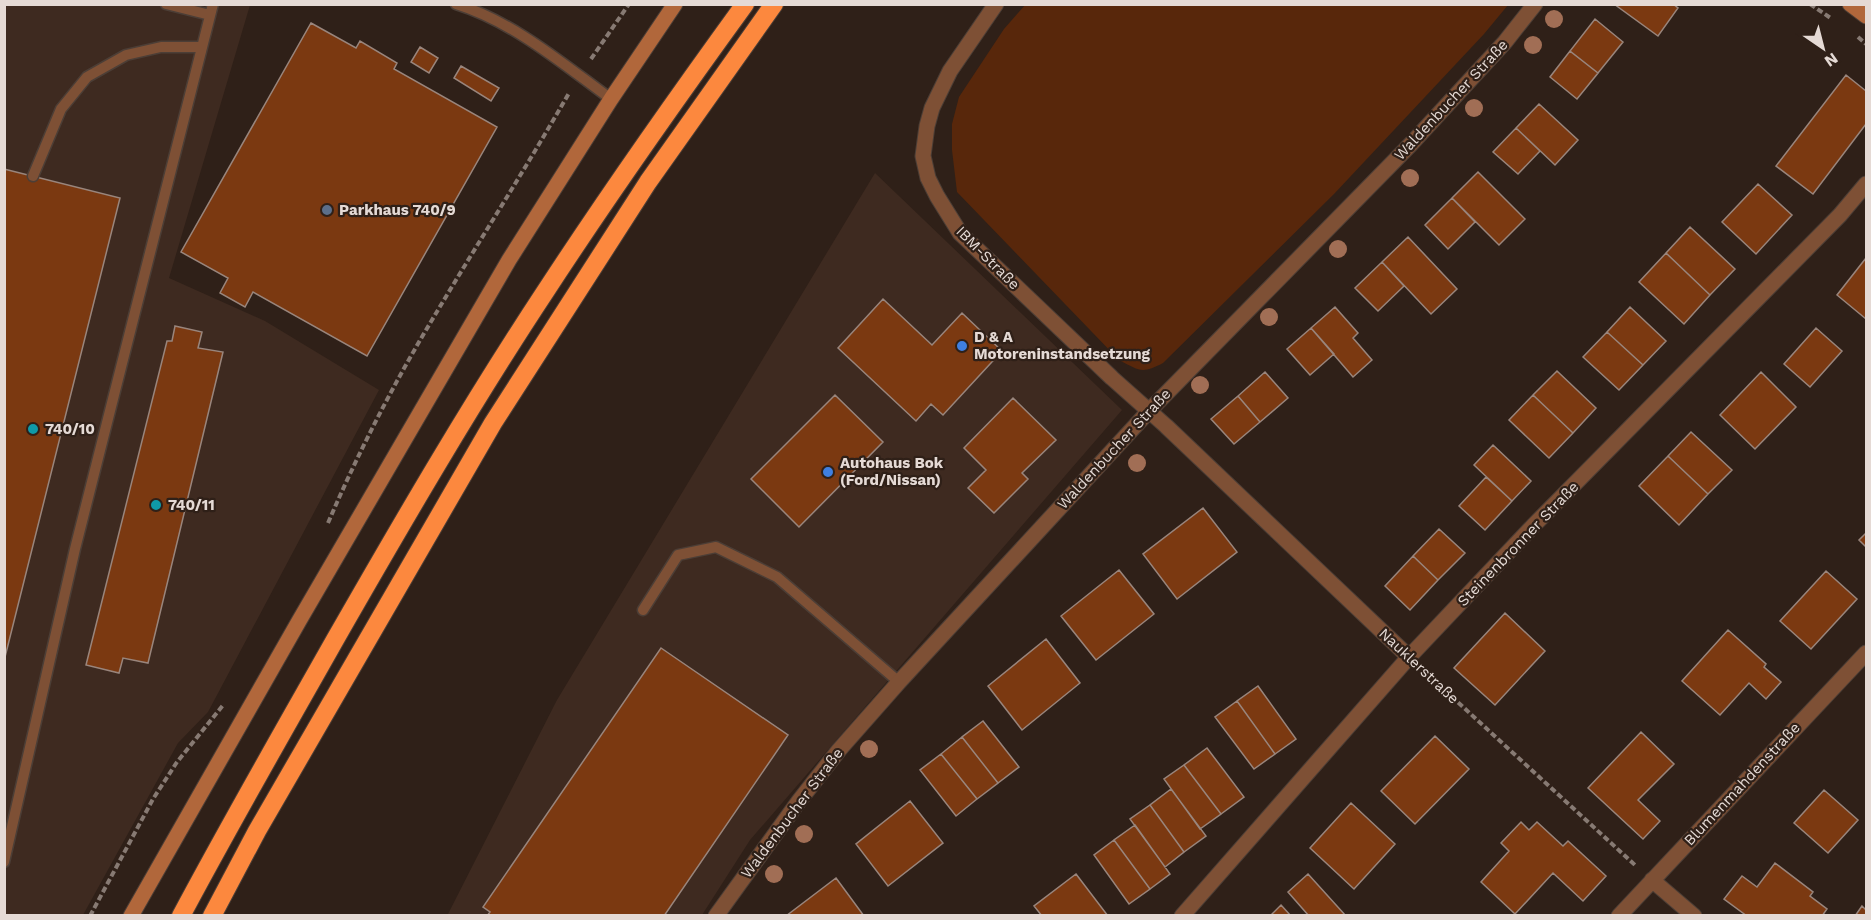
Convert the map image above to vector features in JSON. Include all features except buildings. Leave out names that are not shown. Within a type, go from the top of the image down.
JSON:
[{"type":"highway","points":[[181,915],[230,824],[462,423],[552,281],[666,113],[746,4]]},
{"type":"highway","points":[[212,915],[256,831],[493,423],[648,182],[774,4]]},
{"type":"street","points":[[131,915],[509,260],[611,99],[675,4]]},
{"type":"street","name":"IBM-Straße","points":[[996,4],[950,71],[932,108],[923,156],[928,177],[960,233],[1149,411]]},
{"type":"street","name":"Waldenbucher Straße","points":[[716,915],[839,750],[899,682],[1149,411],[1411,144],[1505,42],[1535,4]]},
{"type":"street","points":[[1850,4],[1866,16]]},
{"type":"street","name":"Steinenbronner Straße","points":[[1182,915],[1409,657],[1534,525],[1832,223],[1866,184]]},
{"type":"street","name":"Nauklerstraße","points":[[1149,411],[1409,657]]},
{"type":"street","name":"Blumenmahdenstraße","points":[[1619,915],[1866,653]]},
{"type":"street","points":[[1652,880],[1694,915]]},
{"type":"lane","points":[[4,862],[75,549],[212,10],[166,4]]},
{"type":"lane","points":[[456,4],[474,10],[521,35],[611,99]]},
{"type":"lane","points":[[33,176],[61,109],[87,77],[126,55],[161,47],[201,47]]},
{"type":"lane","points":[[644,610],[678,555],[716,547],[777,577],[899,682]]},
{"type":"path","points":[[324,531],[355,461],[430,322],[535,153],[579,76],[629,4]]},
{"type":"path","name":"Nauklerstraße","points":[[1409,657],[1652,880]]},
{"type":"path","points":[[90,915],[153,800],[177,762],[229,695]]},
{"type":"shaded area","points":[[1026,4],[1508,5],[1484,34],[1334,194],[1163,363],[1141,370],[1119,360],[957,192],[952,150],[952,124],[959,97],[1004,29]]},
{"type":"shaded area","points":[[5,5],[250,5],[169,278],[265,321],[379,390],[208,712],[178,743],[83,915],[5,916]]},
{"type":"shaded area","points":[[875,173],[1122,410],[750,840],[702,915],[447,916],[557,700]]},
{"type":"place","name":"Parkhaus 740/9","points":[[327,210]]},
{"type":"place","name":"D & A Motoreninstandsetzung","points":[[962,346]]},
{"type":"place","name":"740/10","points":[[33,429]]},
{"type":"place","name":"Autohaus Bok (Ford/Nissan)","points":[[828,472]]},
{"type":"place","name":"740/11","points":[[156,505]]}]
